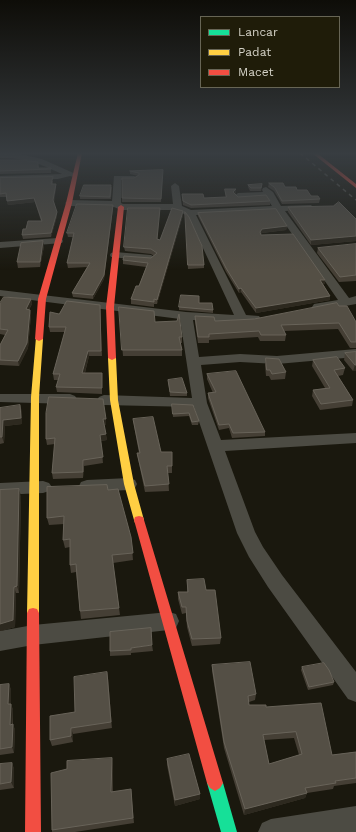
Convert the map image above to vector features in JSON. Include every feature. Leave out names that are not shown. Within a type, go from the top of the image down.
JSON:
[{"type":"main road","points":[[33,832],[32,635],[35,398],[42,299],[69,203],[70,192]]},
{"type":"main road","points":[[118,206],[110,306],[114,400],[128,484],[229,832]]},
{"type":"street","points":[[117,192],[118,206]]},
{"type":"street","points":[[176,192],[178,207]]},
{"type":"street","points":[[238,196],[268,192],[307,250],[351,301]]},
{"type":"street","points":[[69,203],[118,206],[178,207],[189,213],[194,219],[242,320]]},
{"type":"street","points":[[189,213],[317,207]]},
{"type":"street","points":[[281,235],[296,233]]},
{"type":"street","points":[[0,245],[58,241]]},
{"type":"street","points":[[307,250],[321,249]]},
{"type":"street","points":[[115,255],[152,258]]},
{"type":"street","points":[[1,294],[186,316],[242,320],[264,317]]},
{"type":"street","points":[[308,309],[351,301]]},
{"type":"street","points":[[186,316],[200,403],[246,533],[256,552],[356,691]]},
{"type":"street","points":[[193,361],[240,358],[277,360],[356,353]]},
{"type":"street","points":[[0,398],[200,403]]},
{"type":"street","points":[[216,446],[356,438]]},
{"type":"street","points":[[0,490],[128,484]]},
{"type":"street","points":[[0,641],[32,635],[169,621]]},
{"type":"street","points":[[271,832],[356,819]]},
{"type":"building","points":[[0,192],[55,192],[53,200],[57,212],[51,233],[22,235],[23,229],[26,229],[28,221],[42,221],[34,198],[7,201],[6,193],[0,194]]},
{"type":"building","points":[[82,192],[110,192],[110,197],[80,196]]},
{"type":"building","points":[[122,192],[161,192],[161,199],[122,198]]},
{"type":"building","points":[[225,192],[233,192],[238,197],[266,195],[270,201],[191,205],[183,201],[182,194],[203,194],[204,198],[226,197]]},
{"type":"building","points":[[277,192],[308,192],[311,196],[318,196],[320,199],[282,201]]},
{"type":"building","points":[[339,202],[356,219],[356,236],[311,240],[288,207],[333,206]]},
{"type":"building","points":[[77,204],[113,205],[104,275],[93,295],[72,293],[90,263],[67,263],[74,233],[67,233]]},
{"type":"building","points":[[128,208],[160,208],[157,239],[160,240],[172,208],[183,211],[157,300],[154,299],[154,302],[131,299],[136,286],[139,286],[148,263],[123,260],[124,256],[151,258],[157,253],[151,249],[124,247]]},
{"type":"building","points":[[276,209],[287,226],[262,229],[260,232],[261,235],[293,234],[325,280],[320,280],[330,296],[256,308],[241,288],[239,289],[226,268],[198,213]]},
{"type":"building","points":[[185,212],[189,217],[202,246],[204,265],[188,265]]},
{"type":"building","points":[[43,241],[40,262],[17,262],[21,243]]},
{"type":"building","points":[[356,244],[356,275],[340,277],[318,248]]},
{"type":"building","points":[[181,295],[199,296],[199,303],[212,303],[213,310],[179,307]]},
{"type":"building","points":[[4,297],[31,299],[26,309],[30,310],[27,343],[18,361],[0,360],[0,345],[8,330],[0,329],[0,303]]},
{"type":"building","points":[[67,301],[100,305],[101,351],[88,351],[82,373],[102,373],[102,388],[56,387],[60,374],[53,374],[66,327],[49,327],[50,312],[59,314]]},
{"type":"building","points":[[337,303],[339,306],[347,306],[356,322],[356,342],[351,342],[339,323],[281,325],[286,335],[261,335],[259,331],[209,334],[209,337],[198,337],[195,316],[214,317],[215,321],[254,319]]},
{"type":"building","points":[[119,307],[154,311],[155,322],[177,321],[179,314],[182,337],[179,337],[182,350],[122,350]]},
{"type":"building","points":[[356,352],[356,365],[355,365],[345,353]]},
{"type":"building","points":[[337,357],[345,368],[334,370],[353,400],[321,404],[313,390],[330,388],[313,360]]},
{"type":"building","points":[[266,358],[279,359],[286,372],[272,374],[270,370],[267,370]]},
{"type":"building","points":[[236,371],[265,432],[233,433],[229,424],[219,425],[208,393],[216,392],[207,374]]},
{"type":"building","points":[[182,378],[187,393],[170,392],[168,380]]},
{"type":"building","points":[[49,397],[103,399],[106,419],[103,419],[106,434],[100,435],[103,457],[83,460],[83,472],[52,473],[55,438],[46,439],[46,413]]},
{"type":"building","points":[[172,404],[193,405],[199,421],[192,422],[189,413],[173,414]]},
{"type":"building","points":[[20,405],[21,418],[3,420],[2,437],[0,437],[0,408]]},
{"type":"building","points":[[153,417],[161,452],[172,452],[172,466],[167,466],[169,484],[145,486],[137,453],[140,453],[133,419]]},
{"type":"building","points":[[107,485],[108,490],[118,489],[131,537],[133,553],[112,555],[119,608],[80,611],[76,564],[70,565],[70,539],[63,540],[64,516],[47,518],[47,487]]},
{"type":"building","points":[[19,489],[17,586],[14,587],[13,620],[0,624],[0,490]]},
{"type":"building","points":[[204,579],[206,590],[215,590],[221,638],[192,639],[187,621],[186,607],[182,607],[178,592],[188,592],[187,580]]},
{"type":"building","points":[[151,628],[152,645],[131,648],[131,650],[110,651],[110,632]]},
{"type":"building","points":[[250,662],[256,694],[248,696],[249,705],[266,705],[266,707],[321,703],[332,755],[356,752],[356,778],[305,788],[307,793],[245,809],[224,742],[212,665]],"holes":[[[296,732],[302,754],[269,764],[263,735]]]},
{"type":"building","points":[[324,663],[334,682],[309,687],[302,667]]},
{"type":"building","points":[[107,672],[111,722],[71,728],[71,736],[50,740],[50,716],[75,712],[74,677]]},
{"type":"building","points":[[9,684],[8,704],[11,704],[10,725],[13,724],[12,747],[0,749],[0,685]]},
{"type":"building","points":[[189,754],[200,794],[175,800],[167,759]]},
{"type":"building","points":[[112,758],[111,792],[131,789],[133,818],[52,830],[51,773],[67,769],[67,761]]},
{"type":"building","points":[[12,763],[11,782],[0,784],[0,764]]},
{"type":"railway","points":[[346,192],[356,200]]},
{"type":"traffic: fast","points":[[215,783],[229,832]]},
{"type":"traffic: slow","points":[[33,613],[35,397],[39,339]]},
{"type":"traffic: slow","points":[[112,358],[114,400],[129,484],[139,520]]},
{"type":"traffic: jam","points":[[39,339],[42,299],[71,192]]},
{"type":"traffic: jam","points":[[112,358],[110,307],[121,207]]},
{"type":"traffic: jam","points":[[139,520],[215,783]]},
{"type":"traffic: jam","points":[[33,613],[33,832]]}]
